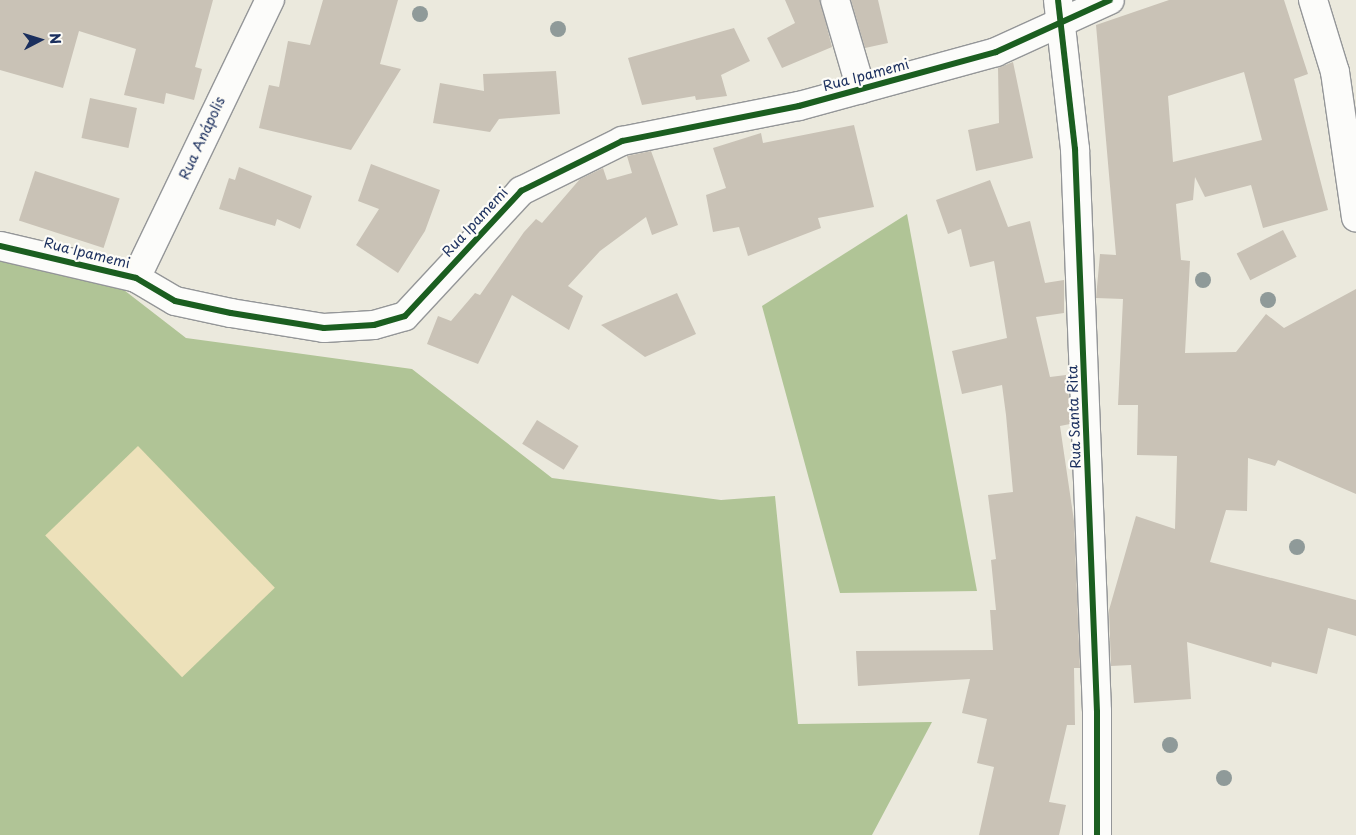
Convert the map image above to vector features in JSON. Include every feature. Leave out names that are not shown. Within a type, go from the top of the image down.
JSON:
[{"type":"street","name":"Rua Anápolis","points":[[136,278],[270,0]]},
{"type":"street","points":[[835,0],[861,89]]},
{"type":"street","name":"Rua Ipamemi","points":[[0,246],[136,278],[175,301],[231,314],[324,328],[374,325],[405,316],[496,214],[521,191],[552,172],[622,141],[861,89],[996,52],[1061,10],[1110,0]]},
{"type":"street","points":[[1313,0],[1335,72],[1356,217]]},
{"type":"street","name":"Rua Santa Rita","points":[[1061,10],[1075,149],[1084,340],[1096,835]]},
{"type":"green space","points":[[907,214],[977,591],[840,593],[762,306]]},
{"type":"green space","points":[[0,259],[111,280],[186,338],[412,369],[552,478],[721,500],[775,496],[798,724],[932,722],[872,835],[0,835]]},
{"type":"sand","points":[[138,446],[275,588],[182,677],[45,536]]},
{"type":"building","points":[[0,0],[213,0],[195,67],[202,69],[194,100],[166,93],[164,104],[124,95],[136,49],[79,31],[63,88],[0,70]]},
{"type":"building","points":[[323,0],[398,0],[380,64],[401,69],[351,150],[259,128],[269,85],[279,87],[288,41],[310,45]]},
{"type":"building","points":[[785,0],[820,0],[832,47],[782,68],[767,38],[795,23]]},
{"type":"building","points":[[851,0],[878,0],[888,43],[865,48]]},
{"type":"building","points":[[1169,0],[1284,0],[1308,74],[1294,79],[1328,210],[1263,228],[1251,185],[1205,197],[1195,177],[1193,200],[1176,204],[1181,260],[1190,261],[1185,353],[1236,352],[1266,314],[1284,328],[1356,289],[1356,494],[1278,460],[1275,466],[1248,458],[1247,511],[1226,510],[1210,562],[1356,600],[1356,636],[1328,628],[1317,674],[1272,662],[1271,667],[1187,642],[1191,699],[1134,703],[1131,665],[1111,666],[1109,610],[1136,516],[1175,529],[1177,456],[1137,455],[1138,405],[1118,405],[1123,299],[1096,298],[1100,254],[1116,255],[1096,25]],"holes":[[[1244,72],[1262,140],[1173,162],[1168,96]]]},
{"type":"building","points":[[734,28],[750,61],[721,75],[727,96],[696,100],[695,96],[642,105],[628,58]]},
{"type":"building","points":[[1013,62],[1033,158],[976,171],[968,130],[999,123],[998,68]]},
{"type":"building","points":[[556,71],[560,114],[499,119],[490,132],[433,123],[440,83],[484,91],[483,74]]},
{"type":"building","points":[[90,98],[137,108],[128,148],[81,138]]},
{"type":"building","points":[[854,125],[874,207],[818,218],[821,228],[748,256],[739,227],[713,232],[706,195],[726,188],[713,148],[761,133],[763,143]]},
{"type":"building","points":[[651,151],[678,225],[652,235],[646,217],[600,251],[568,286],[583,296],[569,330],[512,295],[478,364],[427,344],[438,316],[451,321],[475,293],[480,295],[524,232],[536,219],[542,223],[580,179],[603,168],[607,180],[632,173],[627,156]]},
{"type":"building","points":[[371,164],[440,190],[425,231],[398,273],[356,245],[379,209],[358,201]]},
{"type":"building","points":[[239,167],[312,196],[300,229],[277,219],[275,226],[219,209],[229,178],[235,180]]},
{"type":"building","points":[[35,171],[120,199],[104,248],[19,220]]},
{"type":"building","points":[[990,180],[1008,227],[1030,221],[1045,283],[1064,280],[1064,313],[1036,317],[1050,377],[1066,375],[1069,398],[1070,424],[1060,426],[1074,521],[1080,668],[1074,668],[1075,725],[1067,725],[1049,802],[1066,805],[1059,835],[979,835],[994,767],[977,763],[987,719],[962,713],[970,679],[858,686],[856,651],[993,650],[990,610],[996,610],[991,560],[996,559],[988,495],[1013,492],[1002,385],[962,394],[952,351],[1007,338],[994,261],[970,267],[961,229],[948,234],[936,200]]},
{"type":"building","points":[[1283,230],[1297,257],[1250,280],[1237,254]]},
{"type":"building","points":[[677,293],[696,334],[645,357],[601,325]]},
{"type":"building","points":[[537,420],[579,446],[564,470],[522,444]]},
{"type":"cycle path","points":[[1058,0],[1075,149],[1097,712],[1097,835]]},
{"type":"cycle path","points":[[0,246],[136,278],[175,301],[231,313],[324,328],[374,325],[405,316],[521,191],[622,141],[799,106],[996,52],[1110,0]]}]
